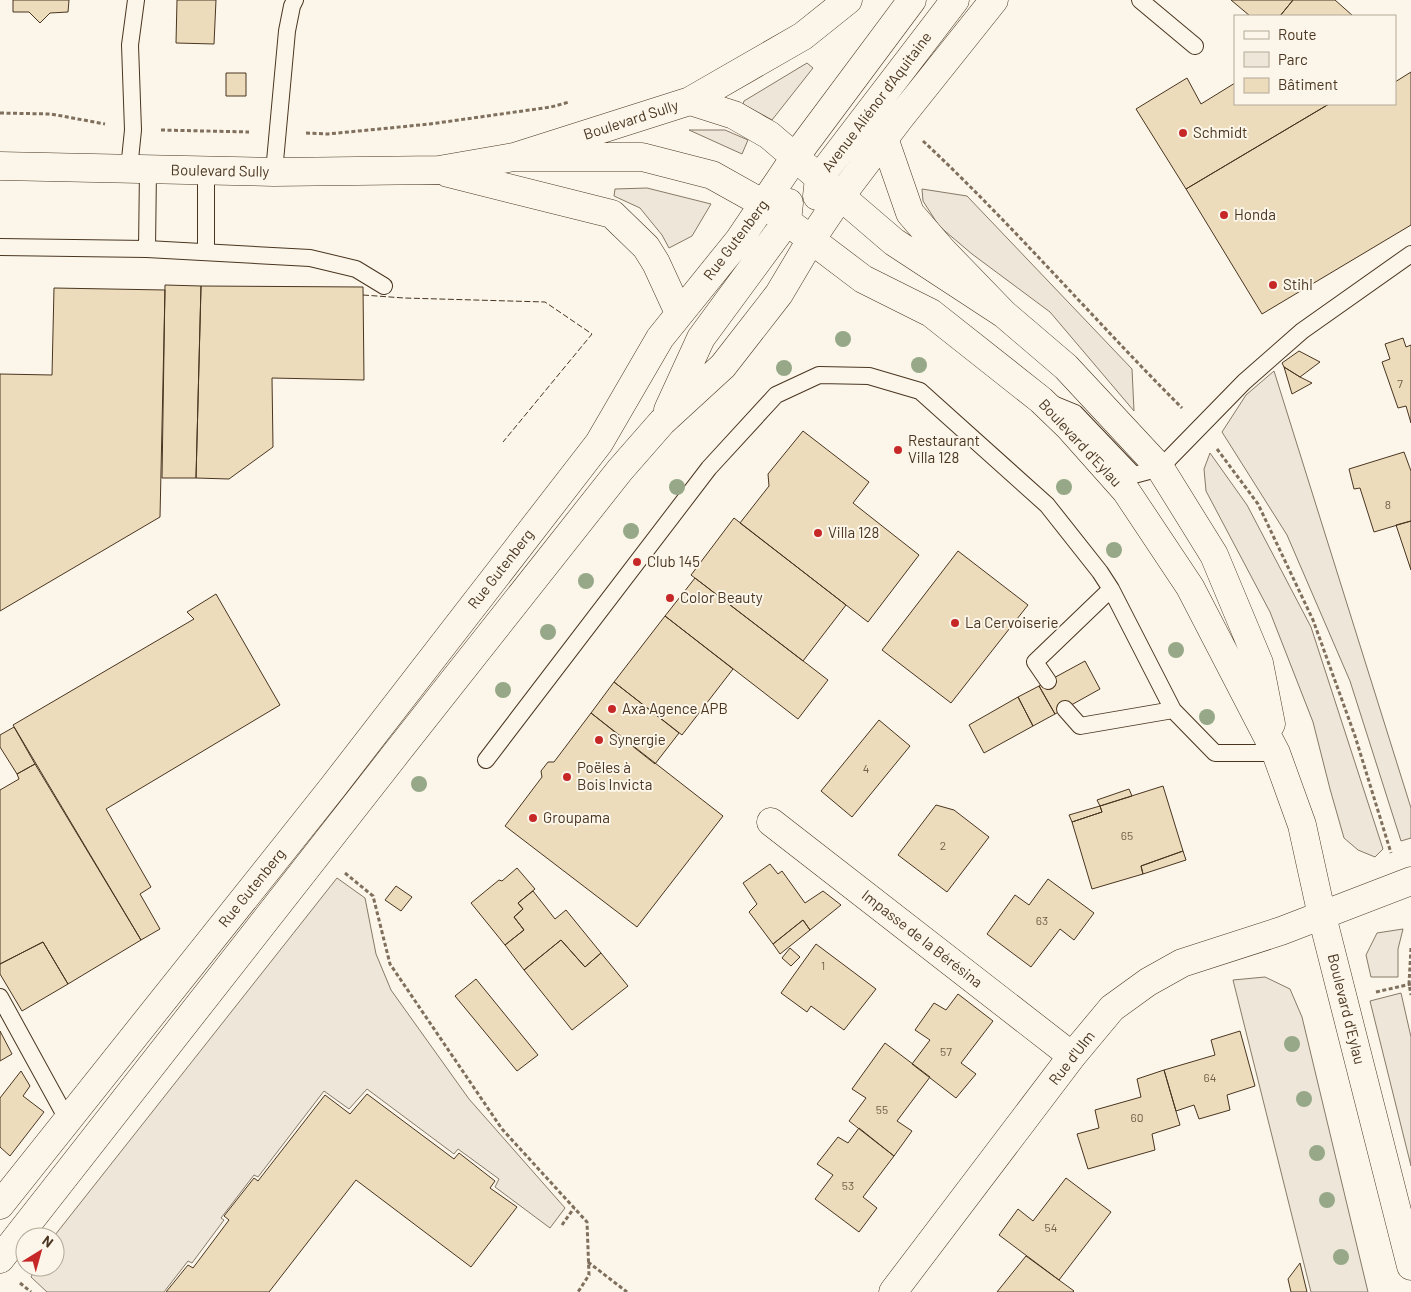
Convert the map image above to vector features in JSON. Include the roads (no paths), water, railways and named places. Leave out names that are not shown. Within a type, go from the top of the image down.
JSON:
[{"type":"main road","points":[[690,101],[803,36],[848,0]]},
{"type":"main road","points":[[795,157],[912,0]]},
{"type":"main road","name":"Avenue Aliénor d'Aquitaine","points":[[811,240],[819,178],[955,0]]},
{"type":"main road","name":"Avenue Aliénor d'Aquitaine","points":[[840,196],[994,0]]},
{"type":"main road","name":"Boulevard Sully","points":[[0,166],[274,172],[439,170],[514,157],[690,101],[734,116],[769,135],[795,157]]},
{"type":"main road","name":"Boulevard d'Eylau","points":[[884,138],[910,213],[942,250],[1004,314],[1066,367],[1160,468],[1214,555],[1259,663],[1276,753]]},
{"type":"main road","name":"Boulevard Sully","points":[[514,157],[642,157],[712,176],[764,204]]},
{"type":"main road","name":"Boulevard d'Eylau","points":[[795,157],[894,242],[1004,314]]},
{"type":"main road","name":"Rue Gutenberg","points":[[0,1204],[339,780],[599,443],[660,338],[678,313],[740,240],[795,157]]},
{"type":"main road","name":"Rue Gutenberg","points":[[662,422],[701,338],[787,221],[795,157]]},
{"type":"main road","name":"Boulevard Sully","points":[[439,170],[612,214],[646,247],[656,263],[678,313]]},
{"type":"main road","name":"Rue Gutenberg","points":[[0,1260],[318,852],[620,470],[662,422],[723,366],[779,294],[840,196]]},
{"type":"main road","name":"Boulevard d'Eylau","points":[[764,204],[863,279],[931,313],[1041,400],[1069,426],[1126,491],[1190,587],[1276,753],[1302,825],[1322,916],[1411,1266]]},
{"type":"main road","name":"Impasse de la Bérésina","points":[[770,822],[1072,1056]]},
{"type":"main road","name":"Rue d'Ulm","points":[[893,1292],[1072,1056],[1112,1008],[1148,982],[1182,963],[1322,916],[1411,881]]},
{"type":"lane","points":[[136,0],[130,45],[133,130],[147,249]]},
{"type":"lane","points":[[274,172],[287,31],[295,0]]},
{"type":"lane","points":[[1140,0],[1195,46]]},
{"type":"lane","points":[[206,171],[206,252]]},
{"type":"lane","points":[[0,247],[147,249],[310,258],[356,269],[384,286]]},
{"type":"lane","points":[[1041,400],[1076,412],[1134,475],[1160,468],[1244,382],[1302,331],[1411,254]]},
{"type":"lane","points":[[486,760],[709,468],[776,395],[819,375],[869,376],[920,391],[1047,505],[1100,572],[1111,589],[1173,710],[1215,753],[1276,753]]},
{"type":"lane","points":[[1048,682],[1036,662],[1111,589]]},
{"type":"lane","points":[[1065,709],[1080,726],[1173,710]]},
{"type":"lane","points":[[0,997],[67,1119]]},
{"type":"place","name":"Schmidt","points":[[1183,133]]},
{"type":"place","name":"Honda","points":[[1224,215]]},
{"type":"place","name":"Stihl","points":[[1273,285]]},
{"type":"place","name":"Restaurant Villa 128","points":[[898,450]]},
{"type":"place","name":"Villa 128","points":[[818,533]]},
{"type":"place","name":"Club 145","points":[[637,562]]},
{"type":"place","name":"Color Beauty","points":[[670,598]]},
{"type":"place","name":"La Cervoiserie","points":[[955,623]]},
{"type":"place","name":"Axa Agence APB","points":[[612,709]]},
{"type":"place","name":"Synergie","points":[[599,740]]},
{"type":"place","name":"Poëles à Bois Invicta","points":[[567,777]]},
{"type":"place","name":"Groupama","points":[[533,818]]}]
